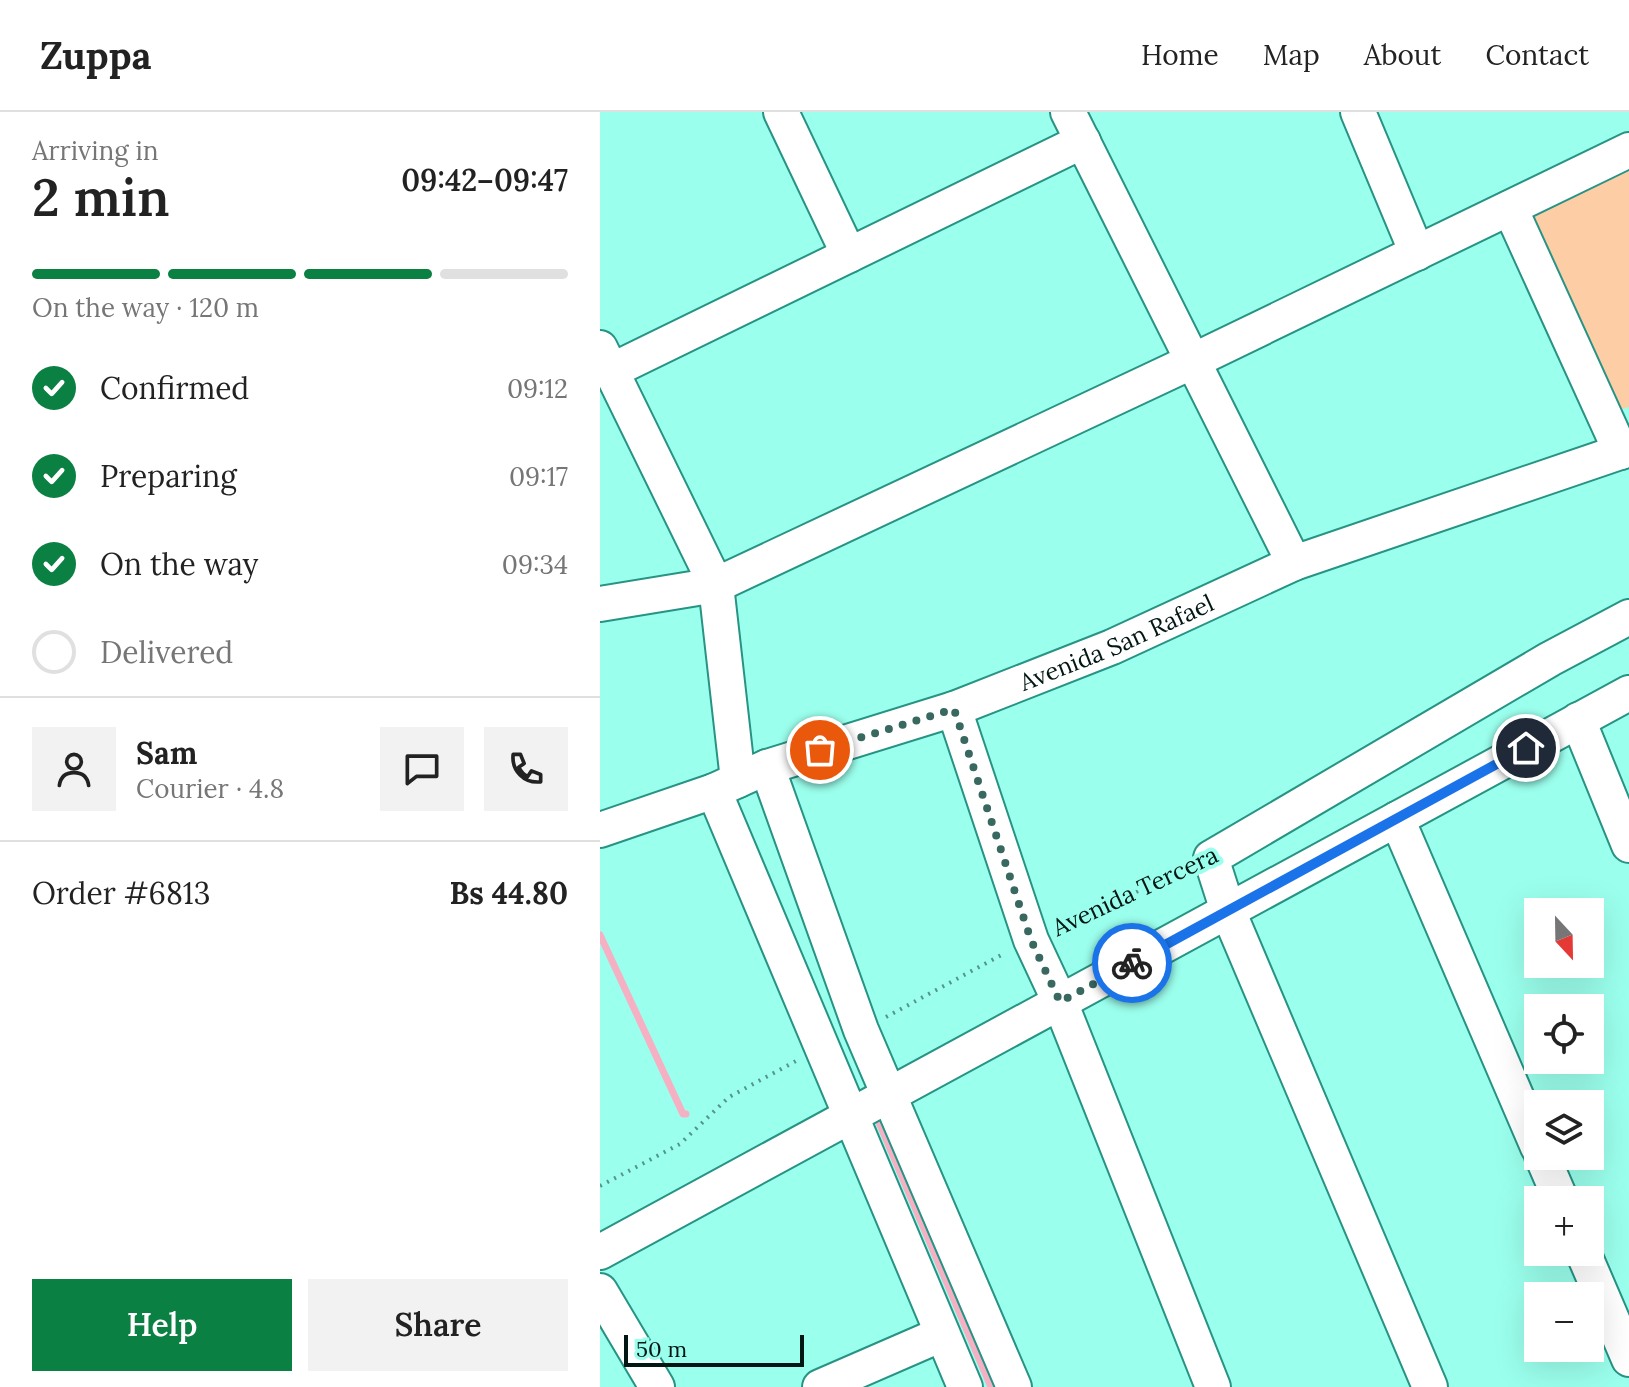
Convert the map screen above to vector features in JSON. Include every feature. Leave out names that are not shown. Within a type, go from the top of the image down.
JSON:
[{"type":"street","points":[[781,112],[849,255]]},
{"type":"street","points":[[1358,112],[1417,253]]},
{"type":"street","points":[[965,1387],[821,1048],[739,779],[716,585],[606,359],[849,255],[1076,127],[1294,563]]},
{"type":"street","points":[[600,604],[716,585],[1193,361],[1629,150]]},
{"type":"street","points":[[1510,208],[1625,450]]},
{"type":"street","name":"Avenida San Rafael","points":[[600,830],[739,779],[954,709],[1112,647],[1294,563],[1625,450]]},
{"type":"street","name":"Avenida Tercera","points":[[1211,858],[1550,659],[1629,617]]},
{"type":"street","points":[[600,1252],[1629,693]]},
{"type":"street","points":[[954,709],[1031,940],[1060,1002],[1213,1387]]},
{"type":"street","points":[[1578,720],[1629,845]]},
{"type":"street","points":[[739,779],[861,1030],[1014,1387]]},
{"type":"street","points":[[1397,819],[1524,1114]]},
{"type":"street","points":[[1211,858],[1228,911],[1430,1387]]},
{"type":"street","points":[[1589,1266],[1629,1359]]},
{"type":"street","points":[[600,1291],[657,1387]]},
{"type":"street","points":[[820,1387],[942,1334]]},
{"type":"path","name":"Avenida Tercera","points":[[861,1030],[1031,940],[1211,858]]},
{"type":"path","points":[[600,1186],[680,1144],[729,1097],[821,1048]]},
{"type":"shaded area","points":[[1629,171],[1629,407],[1611,412],[1527,215]]},
{"type":"waterway","points":[[600,935],[683,1114],[686,1114]]},
{"type":"waterway","points":[[875,1113],[991,1387]]},
{"type":"way so far","points":[[820,750],[954,709],[1031,940],[1060,1002],[1132,963]]},
{"type":"route","points":[[1132,963],[1526,748]]}]
